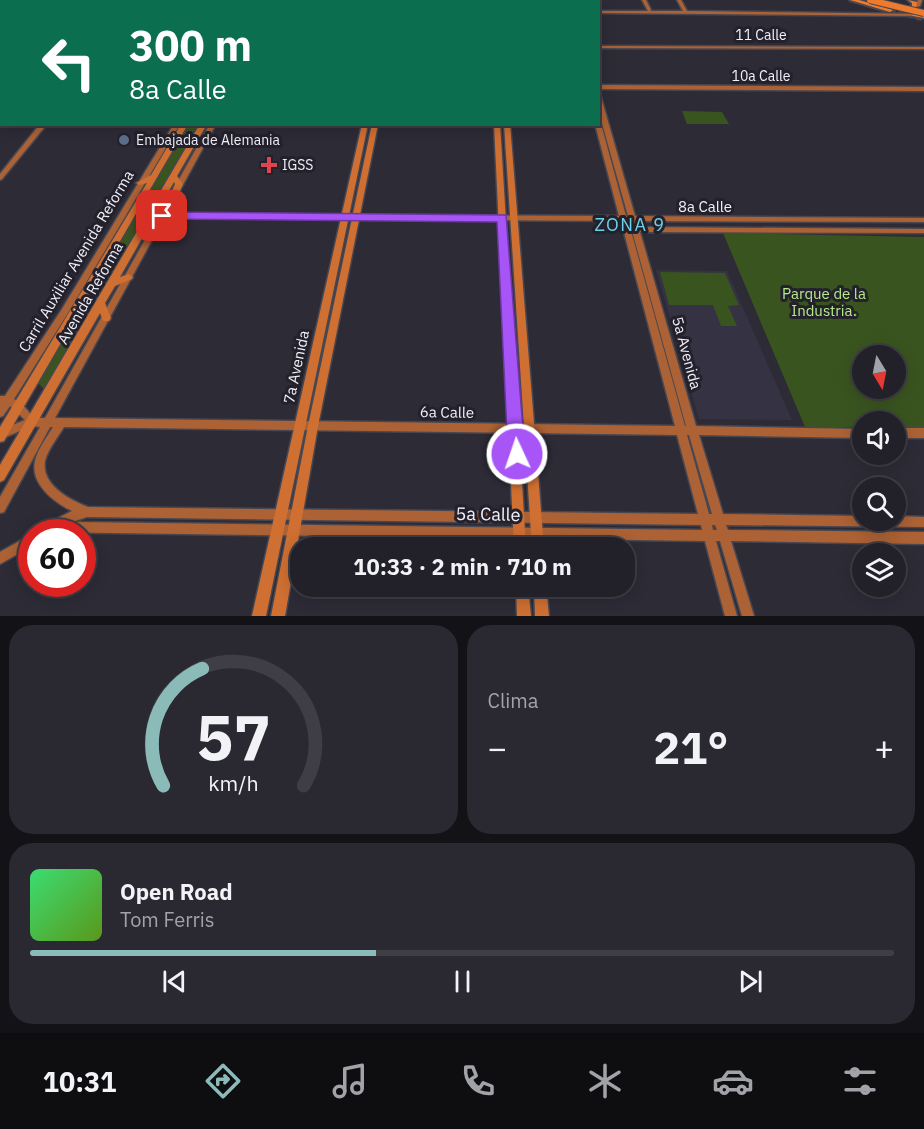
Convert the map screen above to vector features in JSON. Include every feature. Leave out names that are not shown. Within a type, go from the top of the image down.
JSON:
[{"type":"highway","points":[[853,0],[921,12]]},
{"type":"highway","points":[[860,0],[894,9]]},
{"type":"highway","points":[[870,0],[921,12]]},
{"type":"highway","points":[[884,0],[894,9]]},
{"type":"main road","name":"Avenida Reforma","points":[[1,435],[163,163],[167,147],[183,126]]},
{"type":"main road","name":"Avenida Reforma","points":[[0,476],[198,135],[209,126]]},
{"type":"main road","name":"7a Avenida","points":[[259,616],[365,126]]},
{"type":"main road","name":"7a Avenida","points":[[278,616],[296,530],[313,426],[375,126]]},
{"type":"main road","points":[[497,126],[529,428],[537,537]]},
{"type":"main road","points":[[507,126],[507,218],[520,537]]},
{"type":"main road","points":[[163,163],[175,159],[184,160],[182,153],[167,147]]},
{"type":"main road","points":[[140,183],[154,176]]},
{"type":"main road","points":[[174,177],[179,184],[176,191]]},
{"type":"main road","points":[[119,220],[123,230]]},
{"type":"main road","points":[[114,283],[129,277]]},
{"type":"main road","points":[[101,304],[106,318]]},
{"type":"main road","points":[[43,346],[47,359]]},
{"type":"main road","points":[[523,597],[524,616]]},
{"type":"main road","points":[[541,597],[542,616]]},
{"type":"street","points":[[644,0],[649,10]]},
{"type":"street","points":[[679,0],[685,11]]},
{"type":"street","points":[[920,0],[921,12]]},
{"type":"street","points":[[600,11],[894,9],[921,12]]},
{"type":"street","points":[[894,9],[921,12]]},
{"type":"street","points":[[600,11],[889,10],[921,12]]},
{"type":"street","name":"11 Calle","points":[[600,47],[924,48]]},
{"type":"street","name":"10a Calle","points":[[600,87],[924,88]]},
{"type":"street","name":"5a Avenida","points":[[600,103],[637,229],[686,429],[705,519],[731,616]]},
{"type":"street","points":[[0,178],[42,126]]},
{"type":"street","name":"Carril Auxiliar Avenida Reforma","points":[[0,413],[4,400],[43,346],[140,183],[167,147],[176,126]]},
{"type":"street","points":[[0,508],[129,277],[209,126]]},
{"type":"street","name":"5a Avenida","points":[[599,126],[623,219],[686,429],[720,520],[748,616]]},
{"type":"street","points":[[602,139],[611,138]]},
{"type":"street","name":"8a Calle","points":[[162,216],[924,220]]},
{"type":"street","name":"8a Calle","points":[[626,229],[924,231]]},
{"type":"street","points":[[4,400],[19,406],[32,422]]},
{"type":"street","name":"6a Calle","points":[[1,435],[32,422],[852,433]]},
{"type":"street","name":"5a Calle","points":[[60,424],[41,461],[41,474],[66,503],[87,512]]},
{"type":"street","points":[[906,433],[924,433]]},
{"type":"street","name":"5a Calle","points":[[67,519],[87,512],[924,522]]},
{"type":"street","name":"5a Calle","points":[[96,530],[296,530],[924,538]]},
{"type":"street","points":[[0,558],[18,547]]},
{"type":"shaded area","points":[[656,270],[727,271],[792,420],[699,419]]},
{"type":"green space","points":[[682,111],[722,112],[729,124],[687,124]]},
{"type":"green space","points":[[187,126],[206,126],[53,398],[38,383]]},
{"type":"green space","name":"Parque de la Industria.","points":[[723,233],[924,237],[924,428],[906,428],[906,411],[852,411],[852,427],[805,427]]},
{"type":"green space","points":[[660,272],[725,273],[739,305],[728,306],[737,326],[721,326],[713,305],[669,305]]},
{"type":"tunnel","points":[[890,10],[922,18]]},
{"type":"place","name":"Embajada de Alemania","points":[[124,140]]},
{"type":"place","name":"IGSS","points":[[269,165]]},
{"type":"district","name":"ZONA 9","points":[[630,224]]},
{"type":"route","points":[[162,216],[502,218],[517,454]]}]
